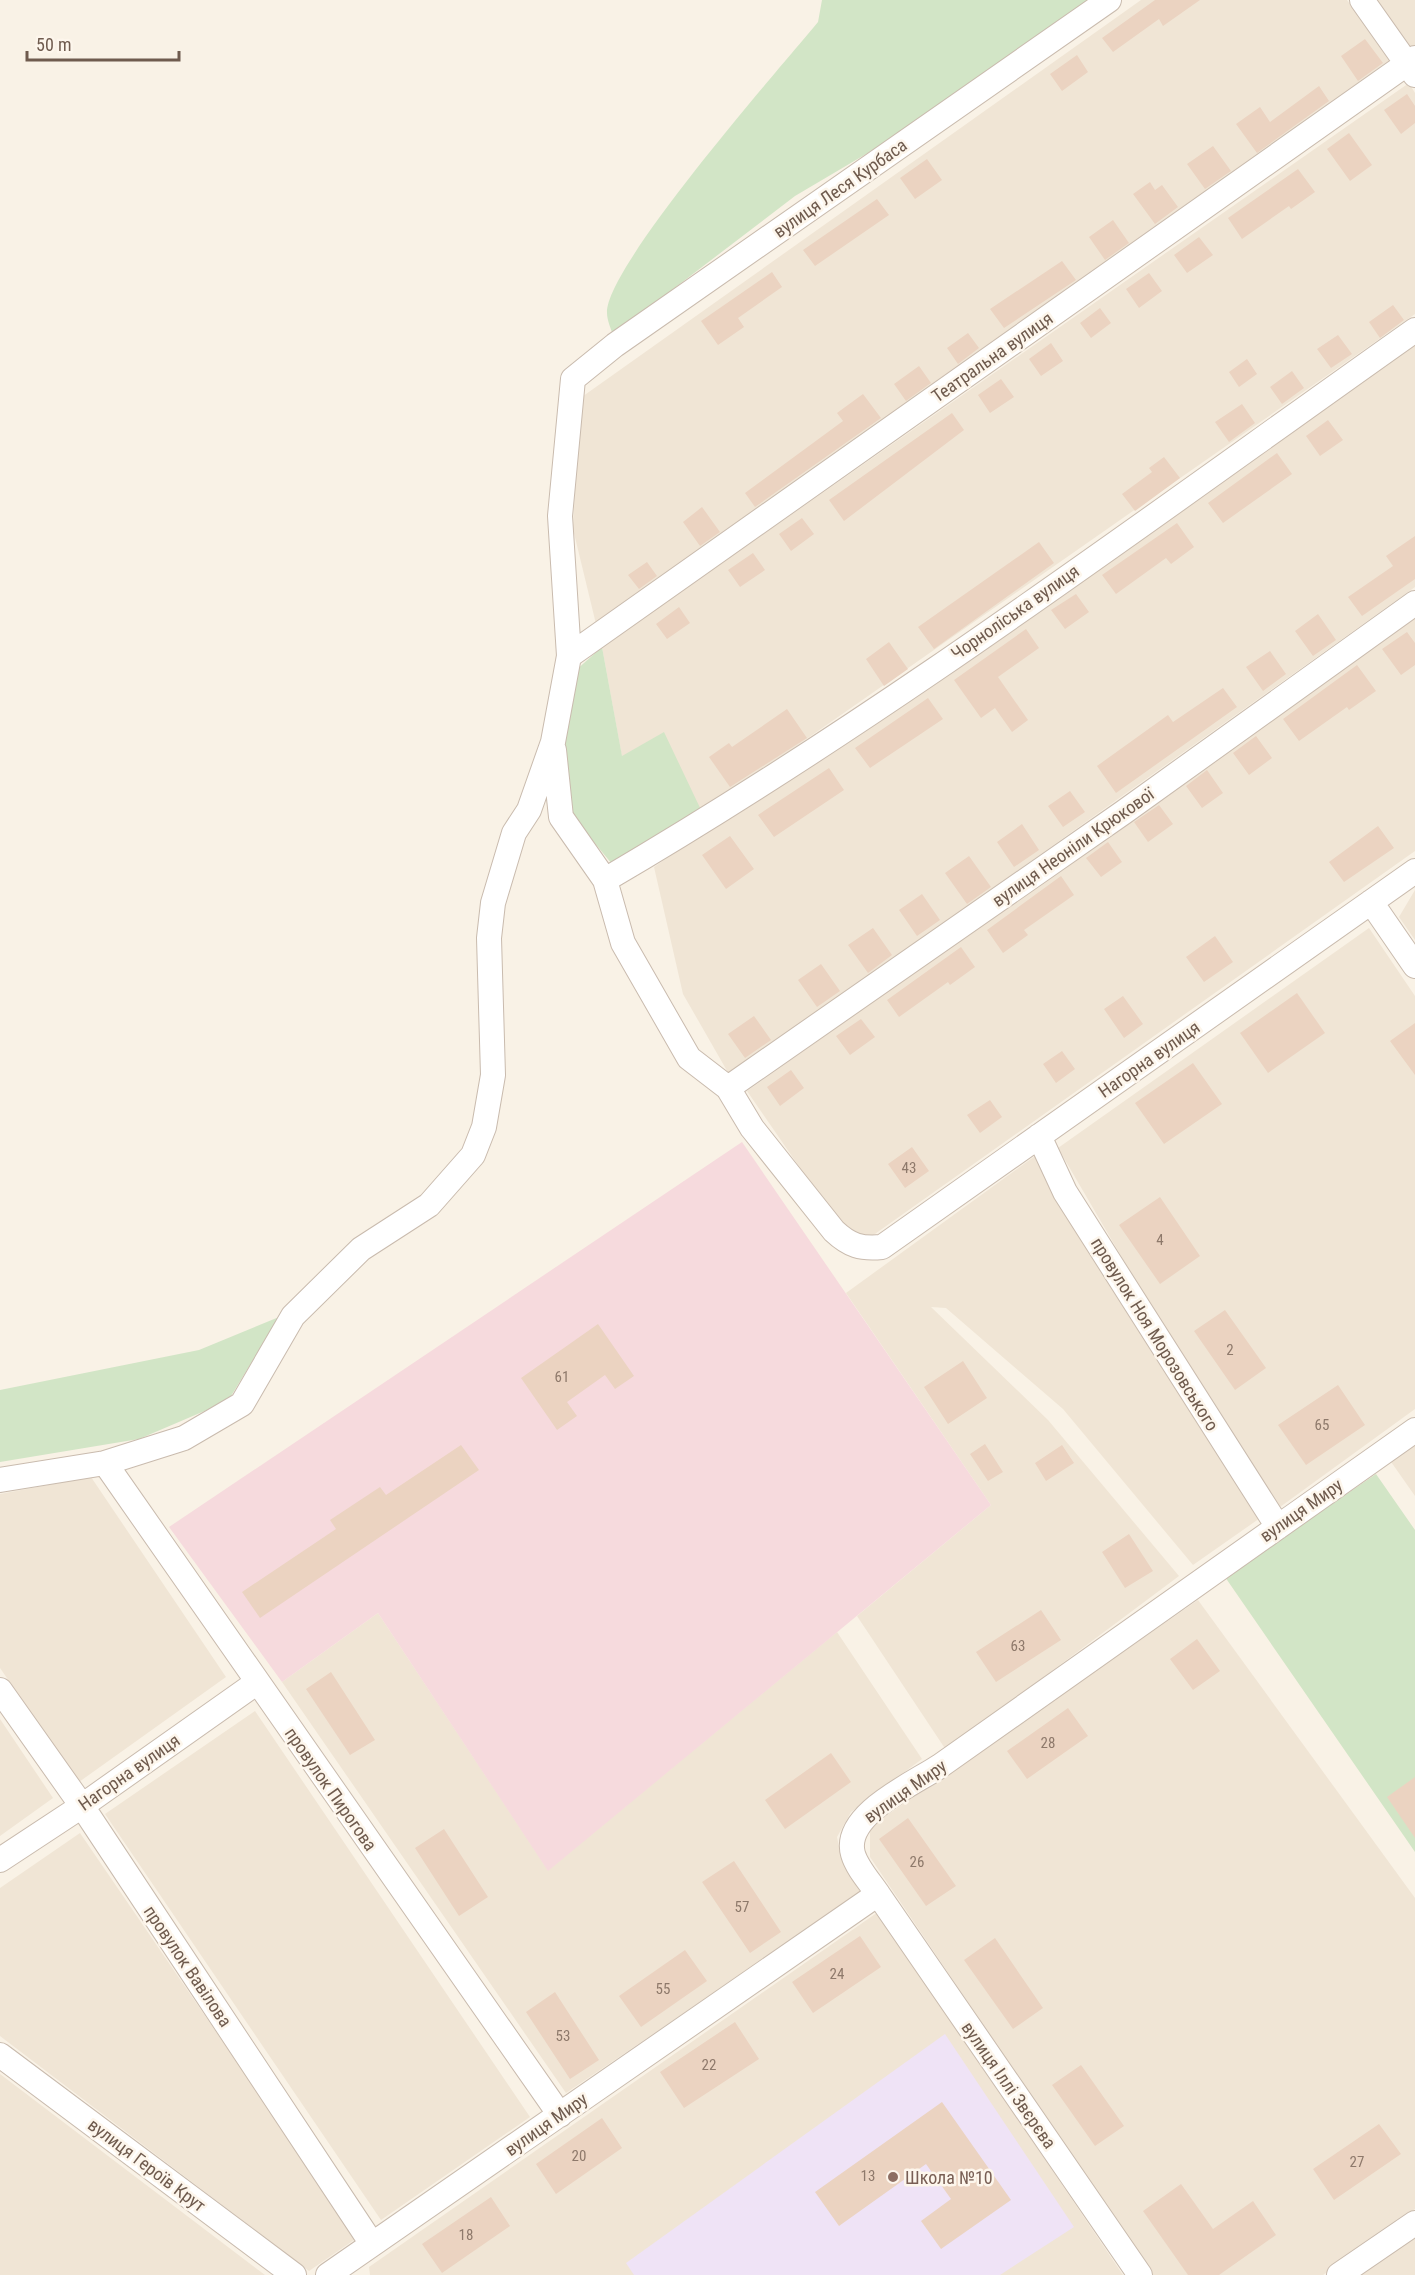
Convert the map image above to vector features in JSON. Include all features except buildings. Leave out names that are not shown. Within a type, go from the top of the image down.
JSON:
[{"type":"street","name":"вулиця Леся Курбаса","points":[[569,656],[560,516],[573,380],[615,345],[1109,0]]},
{"type":"street","points":[[1362,0],[1412,66]]},
{"type":"street","name":"Театральна вулиця","points":[[569,656],[1412,66]]},
{"type":"street","name":"Чорноліська вулиця","points":[[605,880],[692,829],[880,708],[1415,330]]},
{"type":"street","name":"вулиця Неоніли Крюкової","points":[[728,1088],[1124,812],[1415,603]]},
{"type":"street","points":[[0,1480],[105,1463],[184,1438],[242,1404],[293,1316],[361,1249],[429,1205],[473,1155],[484,1127],[493,1075],[489,938],[493,903],[514,833],[528,810],[553,742],[569,656]]},
{"type":"street","points":[[553,742],[561,817],[605,880],[623,943],[689,1058],[728,1088]]},
{"type":"street","name":"Нагорна вулиця","points":[[728,1088],[752,1128],[834,1231],[848,1244],[865,1248],[882,1247],[1415,871]]},
{"type":"street","points":[[1371,902],[1415,966]]},
{"type":"street","name":"провулок Ноя Морозовського","points":[[1039,1136],[1065,1192],[1278,1527]]},
{"type":"street","name":"вулиця Миру","points":[[328,2275],[878,1894],[853,1856],[855,1829],[867,1814],[940,1766],[1415,1430]]},
{"type":"street","name":"провулок Пирогова","points":[[105,1463],[256,1683],[560,2115]]},
{"type":"street","name":"Нагорна вулиця","points":[[0,1860],[256,1683]]},
{"type":"street","name":"провулок Вавілова","points":[[0,1690],[81,1806],[372,2244]]},
{"type":"street","name":"вулиця Іллі Звєрєва","points":[[878,1894],[1140,2275]]},
{"type":"street","name":"вулиця Героїв Крут","points":[[0,2055],[294,2275]]},
{"type":"street","points":[[1340,2275],[1415,2223]]},
{"type":"shaded area","points":[[1141,0],[1347,0],[1393,64],[596,624],[573,529],[579,399]]},
{"type":"shaded area","points":[[1373,0],[1415,0],[1415,49],[1411,52]]},
{"type":"shaded area","points":[[1409,83],[1415,93],[1415,314],[702,812],[622,757],[602,647]]},
{"type":"shaded area","points":[[1415,343],[1415,587],[730,1076],[683,994],[654,867]]},
{"type":"shaded area","points":[[1415,618],[1415,851],[865,1241],[840,1226],[747,1091]]},
{"type":"shaded area","points":[[1415,890],[1415,940],[1399,917]]},
{"type":"shaded area","points":[[1369,928],[1415,996],[1415,1409],[1280,1507],[1152,1309],[1058,1148]]},
{"type":"shaded area","points":[[742,1142],[991,1505],[548,1871],[378,1613],[282,1682],[169,1527]]},
{"type":"shaded area","points":[[1035,1156],[1263,1516],[1193,1565],[1063,1409],[946,1308],[931,1307],[1048,1420],[1179,1576],[946,1750],[857,1616],[991,1505],[846,1293]]},
{"type":"shaded area","points":[[1415,1441],[1415,1496],[1389,1459]]},
{"type":"shaded area","points":[[91,1477],[226,1677],[79,1782],[0,1668],[0,1494]]},
{"type":"shaded area","points":[[1198,1600],[1415,1898],[1415,2209],[1323,2275],[1152,2275],[870,1857],[870,1827]]},
{"type":"shaded area","points":[[378,1613],[548,1870],[837,1632],[922,1759],[851,1812],[837,1837],[841,1856],[864,1891],[566,2093],[282,1682]]},
{"type":"shaded area","points":[[255,1711],[530,2117],[381,2220],[105,1814]]},
{"type":"shaded area","points":[[0,1719],[53,1798],[0,1836]]},
{"type":"shaded area","points":[[80,1833],[357,2238],[309,2271],[0,2036],[0,1888]]},
{"type":"shaded area","points":[[878,1912],[1123,2275],[370,2275],[369,2267]]},
{"type":"shaded area","name":"Школа №10","points":[[945,2034],[1074,2227],[1000,2275],[634,2275],[626,2263]]},
{"type":"shaded area","points":[[0,2074],[265,2275],[0,2275]]},
{"type":"shaded area","points":[[1415,2235],[1415,2275],[1358,2275]]},
{"type":"green space","points":[[822,0],[1089,0],[883,144],[795,196],[613,335],[607,313],[614,289],[634,254],[698,167],[818,22]]},
{"type":"green space","points":[[602,647],[622,756],[664,732],[702,812],[612,864],[569,812],[565,743],[575,671]]},
{"type":"green space","points":[[279,1317],[228,1401],[139,1439],[0,1462],[0,1390],[199,1350]]},
{"type":"green space","points":[[1376,1474],[1415,1530],[1415,1852],[1225,1577]]},
{"type":"place","name":"Школа №10","points":[[893,2177]]}]
